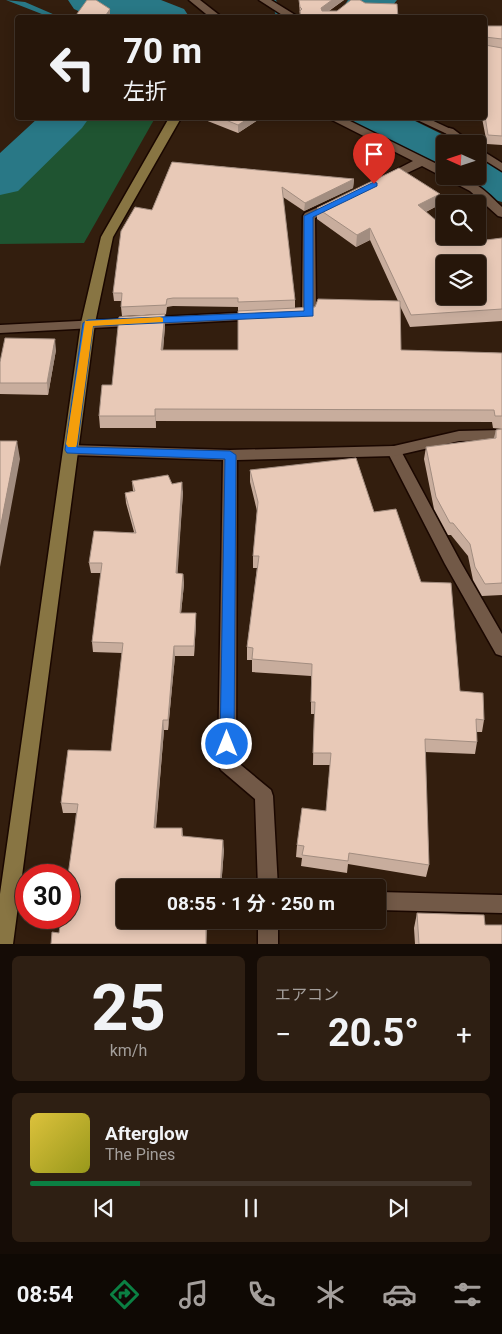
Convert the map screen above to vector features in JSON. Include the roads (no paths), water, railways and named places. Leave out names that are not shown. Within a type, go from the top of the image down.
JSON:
[{"type":"street","points":[[194,0],[214,15]]},
{"type":"street","points":[[264,0],[290,15]]},
{"type":"street","points":[[3,944],[88,323],[107,237],[174,120]]},
{"type":"street","points":[[340,120],[436,168]]},
{"type":"street","points":[[424,120],[455,135]]},
{"type":"street","points":[[486,157],[502,168]]},
{"type":"street","points":[[370,186],[423,161]]},
{"type":"street","points":[[468,185],[502,212]]},
{"type":"street","points":[[0,329],[88,323],[309,314],[308,216],[344,199]]},
{"type":"street","points":[[71,450],[230,455],[394,451],[458,436],[502,435]]},
{"type":"street","points":[[394,451],[453,564],[502,649]]},
{"type":"street","points":[[230,455],[227,764],[264,796],[268,879]]},
{"type":"street","points":[[386,902],[502,904]]},
{"type":"street","points":[[268,929],[268,944]]},
{"type":"waterway","points":[[9,0],[23,3],[52,15]]},
{"type":"waterway","points":[[89,0],[111,10],[139,9],[154,11],[163,15]]},
{"type":"waterway","points":[[273,0],[280,15]]},
{"type":"waterway","points":[[365,6],[376,0]]},
{"type":"waterway","points":[[0,180],[63,120]]},
{"type":"waterway","points":[[377,120],[436,150]]},
{"type":"waterway","points":[[486,177],[502,187]]}]
